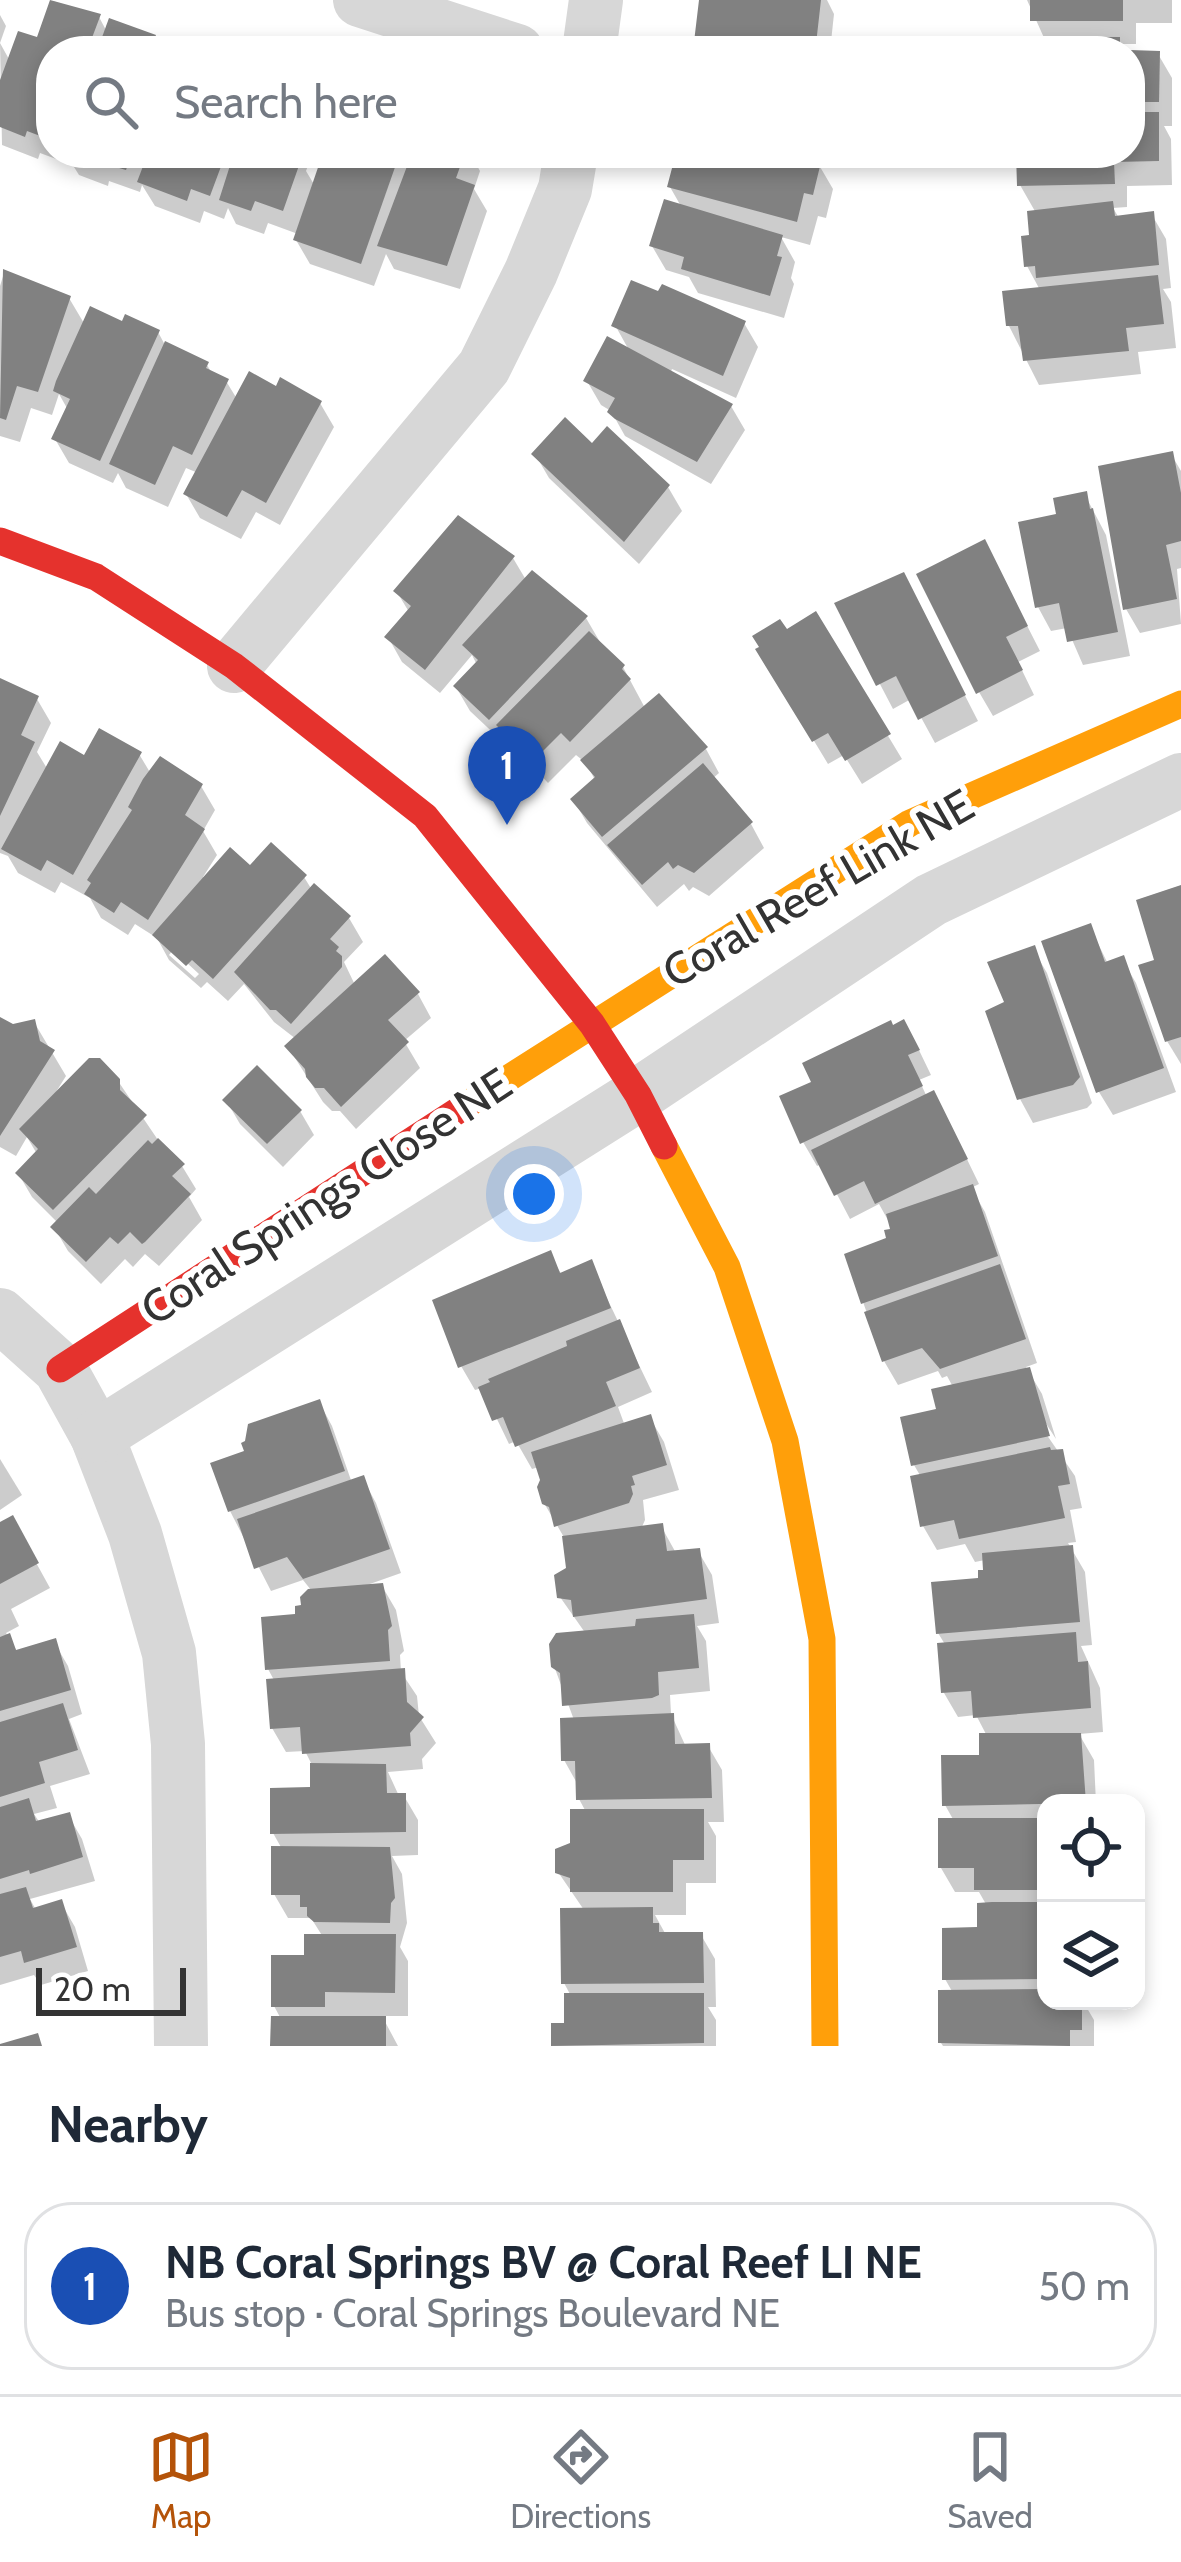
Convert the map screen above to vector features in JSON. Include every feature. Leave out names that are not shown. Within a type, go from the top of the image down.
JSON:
[{"type":"street","points":[[360,0],[471,36]]},
{"type":"street","points":[[591,36],[596,0]]},
{"type":"street","points":[[234,666],[484,367],[531,272],[565,189],[568,168]]},
{"type":"street","points":[[0,541],[96,577],[234,666],[425,816],[592,1024],[638,1094],[728,1267],[785,1441],[822,1639],[825,2046]]},
{"type":"street","name":"Coral Reef Link NE","points":[[592,1024],[910,823],[1181,704]]},
{"type":"street","name":"Coral Reef Link NE","points":[[638,1094],[931,900],[1181,780]]},
{"type":"street","name":"Coral Springs Close NE","points":[[60,1370],[592,1024]]},
{"type":"street","name":"Coral Springs Close NE","points":[[97,1436],[638,1094]]},
{"type":"street","points":[[0,1315],[60,1370],[97,1436],[135,1534],[169,1654],[178,1744],[181,2046]]},
{"type":"building","points":[[50,0],[101,14],[93,36],[37,36]]},
{"type":"building","points":[[699,0],[821,0],[817,36],[695,36]]},
{"type":"building","points":[[1030,0],[1123,0],[1123,21],[1030,21]]},
{"type":"building","points":[[109,18],[156,35],[156,36],[102,36]]},
{"type":"building","points":[[18,31],[36,37],[36,134],[27,131],[25,137],[0,127],[0,80]]},
{"type":"building","points":[[1145,50],[1160,51],[1159,102],[1145,102]]},
{"type":"building","points":[[1145,112],[1159,112],[1159,161],[1145,161]]},
{"type":"building","points":[[142,168],[220,168],[210,196],[191,189],[187,201],[137,182]]},
{"type":"building","points":[[229,168],[298,168],[283,211],[255,201],[251,211],[219,200]]},
{"type":"building","points":[[318,168],[395,168],[361,264],[293,240]]},
{"type":"building","points":[[406,168],[460,168],[456,178],[475,185],[447,266],[377,246]]},
{"type":"building","points":[[672,168],[820,168],[813,195],[804,193],[797,222],[667,187]]},
{"type":"building","points":[[1016,168],[1114,168],[1115,184],[1017,186]]},
{"type":"building","points":[[664,199],[783,235],[777,256],[782,257],[770,296],[681,269],[684,257],[649,246]]},
{"type":"building","points":[[1113,201],[1115,216],[1154,211],[1159,265],[1036,278],[1035,266],[1024,267],[1021,236],[1029,235],[1027,211]]},
{"type":"building","points":[[3,269],[71,296],[38,392],[17,386],[6,420],[0,418]]},
{"type":"building","points":[[1158,275],[1164,324],[1126,328],[1129,351],[1023,361],[1018,326],[1006,326],[1002,291]]},
{"type":"building","points":[[631,280],[658,291],[662,284],[746,321],[723,376],[611,326]]},
{"type":"building","points":[[90,306],[122,321],[125,314],[160,330],[100,461],[51,439],[70,399],[53,391]]},
{"type":"building","points":[[607,336],[733,404],[697,462],[615,419],[607,412],[615,398],[583,381]]},
{"type":"building","points":[[165,341],[209,362],[206,368],[229,379],[192,455],[173,446],[155,485],[109,464]]},
{"type":"building","points":[[249,371],[276,386],[280,377],[322,401],[266,503],[242,490],[227,517],[183,494]]},
{"type":"building","points":[[565,417],[592,443],[607,426],[670,485],[624,542],[531,454]]},
{"type":"building","points":[[1173,451],[1181,493],[1181,541],[1166,545],[1177,599],[1123,610],[1098,466]]},
{"type":"building","points":[[1087,491],[1118,632],[1067,642],[1059,603],[1035,608],[1018,522],[1056,514],[1053,498]]},
{"type":"building","points":[[458,515],[515,556],[425,670],[384,637],[411,606],[393,591]]},
{"type":"building","points":[[985,539],[1028,626],[1006,637],[1023,670],[976,694],[916,574]]},
{"type":"building","points":[[532,570],[588,616],[489,720],[453,686],[478,660],[462,645]]},
{"type":"building","points":[[904,572],[966,695],[918,720],[896,676],[876,686],[834,603]]},
{"type":"building","points":[[816,611],[891,734],[845,761],[828,733],[812,742],[755,649],[759,647],[752,636],[780,619],[787,629]]},
{"type":"building","points":[[589,631],[625,665],[622,669],[631,679],[570,742],[561,733],[533,761],[496,725]]},
{"type":"building","points":[[0,678],[39,696],[21,735],[35,742],[0,816]]},
{"type":"building","points":[[659,693],[708,747],[602,837],[570,799],[595,777],[580,760]]},
{"type":"building","points":[[99,728],[142,752],[73,875],[47,860],[41,871],[1,849],[60,741],[84,755]]},
{"type":"building","points":[[160,756],[203,784],[185,815],[205,829],[148,920],[121,902],[114,913],[84,894],[91,883],[87,880]]},
{"type":"building","points":[[703,763],[753,822],[694,873],[678,865],[673,869],[668,862],[642,885],[607,845]]},
{"type":"building","points":[[271,842],[307,875],[213,979],[192,960],[186,966],[152,935],[230,847],[250,865]]},
{"type":"building","points":[[314,883],[351,916],[330,939],[339,947],[342,967],[291,1024],[270,1010],[234,972]]},
{"type":"building","points":[[1181,885],[1181,1037],[1165,1042],[1138,965],[1154,960],[1136,900]]},
{"type":"building","points":[[1091,923],[1105,962],[1124,955],[1164,1068],[1096,1093],[1041,941]]},
{"type":"building","points":[[1035,945],[1080,1077],[1073,1085],[1017,1100],[985,1011],[1004,1002],[987,962]]},
{"type":"building","points":[[385,954],[420,992],[388,1020],[409,1042],[341,1107],[324,1088],[315,1088],[284,1046]]},
{"type":"building","points":[[0,1017],[13,1024],[35,1019],[40,1041],[55,1050],[0,1136]]},
{"type":"building","points":[[904,1019],[920,1050],[908,1055],[923,1086],[800,1144],[779,1096],[811,1082],[802,1063],[891,1020],[893,1025]]},
{"type":"building","points":[[89,1058],[100,1058],[120,1079],[120,1090],[147,1115],[53,1210],[15,1173],[38,1149],[19,1129]]},
{"type":"building","points":[[257,1065],[302,1110],[267,1144],[222,1100]]},
{"type":"building","points":[[934,1090],[968,1159],[875,1204],[864,1181],[834,1196],[811,1150]]},
{"type":"building","points":[[158,1138],[185,1164],[172,1176],[191,1194],[142,1244],[130,1232],[118,1244],[110,1237],[86,1262],[50,1227],[89,1187],[96,1194],[148,1140],[152,1144]]},
{"type":"building","points":[[973,1184],[998,1256],[861,1304],[844,1254],[886,1238],[884,1230],[890,1229],[886,1214]]},
{"type":"building","points":[[551,1250],[560,1273],[592,1259],[611,1308],[458,1368],[432,1300]]},
{"type":"building","points":[[1000,1264],[1026,1339],[940,1369],[922,1348],[882,1362],[864,1312]]},
{"type":"building","points":[[620,1319],[640,1368],[606,1382],[616,1406],[515,1447],[503,1417],[492,1421],[478,1387]]},
{"type":"building","points":[[1030,1367],[1050,1436],[911,1466],[900,1417],[936,1409],[931,1389]]},
{"type":"building","points":[[320,1399],[345,1471],[228,1512],[210,1463],[244,1451],[241,1443],[248,1424]]},
{"type":"building","points":[[651,1414],[667,1465],[632,1476],[635,1485],[629,1503],[554,1527],[549,1507],[542,1504],[531,1452]]},
{"type":"building","points":[[1050,1447],[1063,1449],[1070,1484],[1058,1486],[1065,1518],[959,1539],[954,1520],[920,1527],[910,1476]]},
{"type":"building","points":[[364,1475],[390,1549],[303,1579],[287,1557],[254,1569],[237,1519]]},
{"type":"building","points":[[13,1515],[39,1563],[0,1584],[0,1522]]},
{"type":"building","points":[[663,1523],[667,1551],[700,1548],[707,1599],[573,1617],[571,1600],[557,1598],[554,1575],[566,1568],[562,1536]]},
{"type":"building","points":[[1073,1545],[1080,1622],[936,1634],[931,1582],[978,1578],[978,1570],[983,1570],[982,1553]]},
{"type":"building","points":[[383,1583],[392,1626],[388,1630],[390,1661],[265,1670],[261,1617],[295,1614],[295,1606],[301,1605],[300,1597],[308,1589]]},
{"type":"building","points":[[694,1614],[699,1668],[658,1672],[659,1695],[652,1698],[562,1706],[560,1673],[551,1667],[549,1644],[556,1633],[635,1626],[636,1619]]},
{"type":"building","points":[[1076,1632],[1078,1662],[1088,1661],[1091,1708],[973,1718],[971,1691],[941,1693],[937,1643]]},
{"type":"building","points":[[10,1633],[16,1650],[56,1638],[71,1690],[0,1711],[0,1637]]},
{"type":"building","points":[[405,1668],[407,1702],[424,1717],[410,1733],[411,1746],[302,1754],[300,1727],[270,1729],[266,1679]]},
{"type":"building","points":[[63,1703],[78,1750],[39,1762],[45,1783],[0,1797],[0,1722]]},
{"type":"building","points":[[674,1713],[675,1744],[710,1743],[712,1798],[576,1800],[575,1761],[561,1761],[560,1718]]},
{"type":"building","points":[[979,1733],[1081,1733],[1085,1794],[1037,1794],[1037,1804],[942,1806],[941,1755],[979,1755]]},
{"type":"building","points":[[310,1763],[386,1764],[387,1793],[406,1793],[406,1832],[270,1834],[270,1788],[310,1787]]},
{"type":"building","points":[[29,1798],[36,1821],[70,1812],[83,1857],[0,1879],[0,1807]]},
{"type":"building","points":[[570,1809],[704,1809],[704,1860],[673,1860],[673,1892],[570,1892],[570,1878],[555,1873],[555,1849],[570,1843]]},
{"type":"building","points":[[938,1818],[1037,1818],[1037,1890],[974,1890],[974,1868],[938,1868]]},
{"type":"building","points":[[271,1846],[390,1847],[395,1898],[390,1923],[314,1922],[307,1916],[307,1907],[300,1907],[300,1895],[271,1895]]},
{"type":"building","points":[[26,1887],[33,1908],[62,1899],[77,1947],[24,1963],[21,1951],[0,1957],[0,1894]]},
{"type":"building","points":[[1037,1902],[1037,1979],[942,1980],[942,1928],[977,1927],[977,1903]]},
{"type":"building","points":[[653,1907],[653,1923],[659,1923],[659,1932],[703,1932],[704,1983],[561,1984],[560,1908]]},
{"type":"building","points":[[304,1934],[396,1934],[395,1993],[325,1992],[325,2007],[271,2007],[271,1955],[304,1955]]},
{"type":"building","points":[[1037,1989],[1037,2010],[1082,2010],[1082,2030],[1070,2030],[1070,2046],[938,2043],[938,1990]]},
{"type":"building","points":[[564,1993],[704,1993],[704,2043],[551,2046],[551,2023],[564,2023]]},
{"type":"building","points":[[271,2016],[386,2016],[386,2046],[270,2046]]},
{"type":"building","points":[[38,2033],[42,2046],[0,2046],[0,2044]]},
{"type":"traffic: slow","points":[[468,1104],[910,823],[1181,704]]},
{"type":"traffic: slow","points":[[664,1146],[727,1267],[785,1441],[822,1639],[825,2046]]},
{"type":"traffic: jam","points":[[0,541],[96,577],[234,666],[425,816],[592,1024],[664,1146]]},
{"type":"traffic: jam","points":[[60,1369],[468,1104]]},
{"type":"place","name":"NB Coral Springs BV @ Coral Reef LI NE","points":[[507,825]]}]
